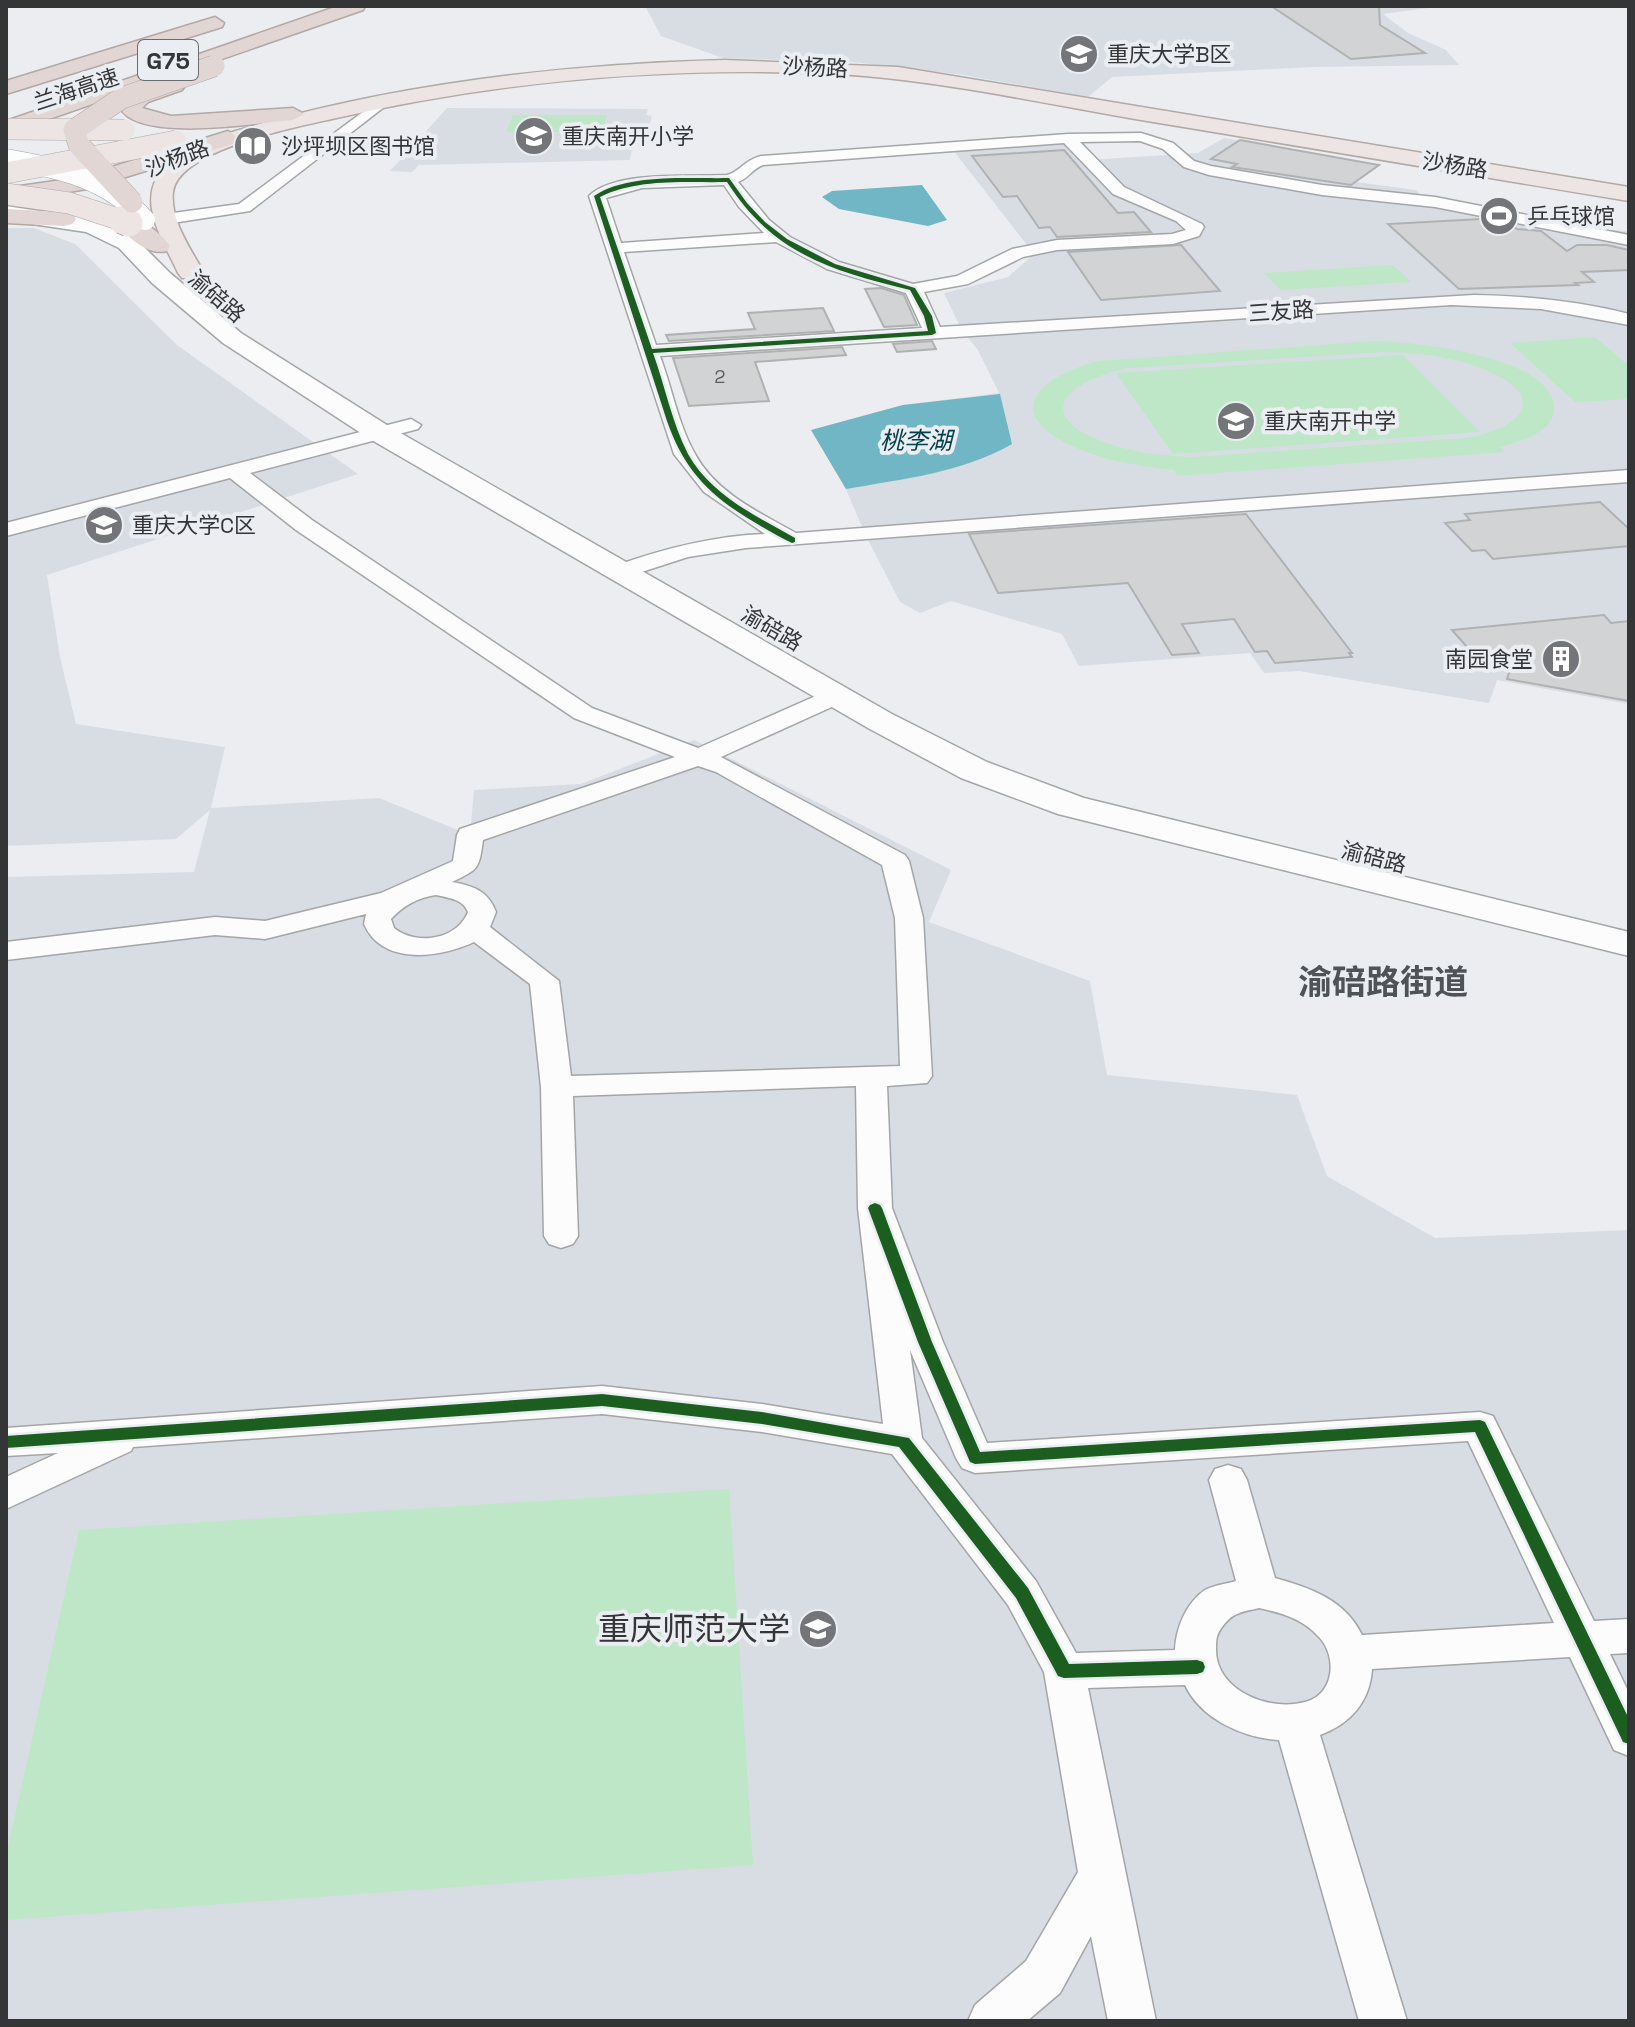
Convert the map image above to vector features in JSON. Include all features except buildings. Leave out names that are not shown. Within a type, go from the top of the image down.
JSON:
[{"type":"highway","name":"兰海高速","points":[[6,101],[298,6]]},
{"type":"highway","name":"兰海高速","points":[[6,112],[329,6]]},
{"type":"highway","points":[[146,222],[79,145],[74,130],[85,120],[132,94],[262,50],[364,8]]},
{"type":"highway","points":[[6,129],[104,92],[364,8]]},
{"type":"highway","points":[[6,89],[237,16]]},
{"type":"highway","points":[[262,50],[229,69],[152,93],[135,102],[131,108],[133,112],[151,120],[195,123],[293,114]]},
{"type":"highway","points":[[6,189],[93,175],[119,163],[126,151],[102,131],[93,117],[93,102],[104,92]]},
{"type":"highway","points":[[6,189],[79,184],[235,132]]},
{"type":"highway","points":[[6,137],[46,133],[87,137],[106,144],[110,157],[104,164],[80,173],[6,189]]},
{"type":"highway","points":[[6,214],[64,219]]},
{"type":"main road","name":"沙杨路","points":[[235,132],[293,114],[376,95],[561,68],[721,60],[850,63],[962,77],[1629,191]]},
{"type":"main road","name":"沙杨路","points":[[235,132],[383,101],[506,82],[625,70],[721,65],[847,68],[953,82],[1629,191]]},
{"type":"main road","name":"沙杨路","points":[[6,129],[167,136]]},
{"type":"main road","points":[[6,189],[146,222],[170,173],[235,132]]},
{"type":"main road","points":[[6,189],[167,136],[235,132]]},
{"type":"main road","name":"渝碚路","points":[[6,159],[72,173],[114,190],[191,273],[263,336],[395,429],[620,572],[836,696],[974,770],[1071,806],[1629,944]]},
{"type":"main road","name":"渝碚路","points":[[64,219],[92,226],[127,243],[161,278],[232,338],[395,429],[652,560],[911,706],[1001,753],[1106,789],[1629,920]]},
{"type":"street","points":[[146,222],[244,208],[383,101]]},
{"type":"street","points":[[792,540],[731,506],[690,463],[597,196],[605,191],[628,186],[729,180],[741,176],[747,166],[761,161],[1068,138],[1141,137],[1168,146],[1189,164],[1209,170],[1322,190],[1435,202],[1629,240]]},
{"type":"street","points":[[729,180],[742,203],[776,237],[823,262],[913,289],[962,280],[1018,253],[1044,248],[1173,239],[1193,233],[1196,227],[1189,220],[1152,209],[1117,190],[1068,138]]},
{"type":"street","points":[[615,248],[776,237]]},
{"type":"street","points":[[913,289],[928,316],[932,333]]},
{"type":"street","name":"三友路","points":[[649,351],[1451,300],[1547,304],[1629,320]]},
{"type":"street","points":[[6,530],[395,429]]},
{"type":"street","points":[[234,471],[304,525],[583,713],[725,767],[895,861],[909,918],[916,1076],[557,1087]]},
{"type":"street","points":[[620,572],[652,560],[738,539],[792,540],[1629,476]]},
{"type":"street","points":[[6,951],[215,926],[265,930],[391,899],[419,889],[436,887],[467,893],[478,900],[482,919],[464,938],[430,947],[397,943],[378,928],[377,918],[391,899],[466,865],[470,835],[699,757],[836,696]]},
{"type":"street","points":[[475,929],[544,981],[557,1087],[561,1236]]},
{"type":"street","points":[[871,1076],[875,1208],[904,1442],[1022,1593],[1064,1671],[1132,2021]]},
{"type":"street","points":[[875,1208],[925,1342],[975,1458],[1480,1426],[1584,1637],[1629,1737]]},
{"type":"street","points":[[6,1442],[602,1400],[762,1418],[904,1442]]},
{"type":"street","points":[[6,1494],[134,1433]]},
{"type":"street","points":[[1228,1480],[1259,1592]]},
{"type":"street","points":[[1259,1592],[1289,1596],[1316,1609],[1338,1628],[1351,1653],[1351,1685],[1331,1711],[1296,1724],[1255,1719],[1218,1698],[1197,1667],[1196,1630],[1219,1602],[1259,1592]]},
{"type":"street","points":[[1351,1653],[1629,1636]]},
{"type":"street","points":[[1064,1671],[1197,1667]]},
{"type":"street","points":[[1296,1724],[1383,2021]]},
{"type":"street","points":[[992,2021],[1043,1977],[1101,1874]]},
{"type":"shaded area","name":"重庆大学B区","points":[[645,6],[1443,6],[1383,14],[1408,33],[1446,50],[1459,65],[1313,67],[1112,77],[1088,97],[963,75],[852,62],[723,58],[661,36]]},
{"type":"shaded area","name":"重庆南开小学","points":[[447,108],[648,109],[646,115],[652,116],[645,143],[633,143],[630,160],[419,165],[412,172],[390,171]]},
{"type":"shaded area","name":"重庆南开中学","points":[[1068,138],[1088,160],[1198,153],[1224,138],[1379,165],[1356,182],[1416,190],[1421,196],[1629,232],[1629,704],[1497,680],[1489,703],[1299,671],[1264,673],[1250,653],[1079,666],[1062,634],[951,601],[920,613],[900,602],[846,489],[811,430],[903,405],[999,393],[978,350],[962,331],[944,293],[1008,277],[1034,254],[949,145]]},
{"type":"shaded area","name":"重庆师范大学","points":[[6,228],[34,228],[75,244],[177,345],[358,474],[47,575],[60,657],[76,724],[225,747],[211,808],[379,798],[470,835],[474,790],[581,784],[694,740],[951,870],[929,922],[1090,981],[1107,1075],[1297,1095],[1327,1176],[1435,1238],[1629,1230],[1629,2021],[6,2021],[6,877],[194,872],[210,810],[176,839],[6,846]]},
{"type":"green space","points":[[513,115],[607,115],[602,132],[506,132]]},
{"type":"green space","points":[[1393,265],[1411,282],[1280,290],[1264,273]]},
{"type":"green space","points":[[1595,337],[1629,366],[1629,399],[1575,402],[1510,343]]},
{"type":"green space","points":[[1376,341],[1420,345],[1450,349],[1510,365],[1534,377],[1549,392],[1554,411],[1552,419],[1540,431],[1500,447],[1505,452],[1177,476],[1174,470],[1122,462],[1084,451],[1049,433],[1037,419],[1033,407],[1037,395],[1047,384],[1099,361]],"holes":[[[1384,352],[1447,358],[1483,369],[1504,379],[1517,390],[1523,400],[1522,410],[1503,427],[1467,438],[1192,457],[1145,453],[1099,440],[1077,428],[1066,417],[1063,406],[1068,396],[1079,387],[1111,372],[1129,368]]]},
{"type":"green space","points":[[1403,355],[1480,432],[1173,454],[1116,373]]},
{"type":"green space","points":[[729,1489],[753,1865],[6,1920],[6,1855],[79,1530]]},
{"type":"water","points":[[922,185],[947,220],[928,226],[839,209],[822,197],[832,191]]},
{"type":"water","name":"桃李湖","points":[[1000,394],[1012,444],[973,462],[910,478],[846,489],[811,430],[903,405]]},
{"type":"cycle path","points":[[649,351],[932,333],[928,316],[913,289],[833,265],[784,240],[744,204],[729,180],[642,183],[609,190],[597,196],[671,421],[684,454],[700,476],[723,498],[792,540]]},
{"type":"cycle path","points":[[875,1208],[925,1342],[975,1458],[1480,1426],[1629,1737]]},
{"type":"cycle path","points":[[6,1442],[602,1400],[762,1418],[904,1442],[1022,1593],[1064,1671],[1197,1667]]},
{"type":"place","name":"重庆大学B区","points":[[1079,54]]},
{"type":"place","name":"重庆南开小学","points":[[534,136]]},
{"type":"place","name":"沙坪坝区图书馆","points":[[253,146]]},
{"type":"place","name":"乒乓球馆","points":[[1499,216]]},
{"type":"place","name":"重庆南开中学","points":[[1236,421]]},
{"type":"place","name":"重庆大学C区","points":[[104,525]]},
{"type":"place","name":"南园食堂","points":[[1561,659]]},
{"type":"place","name":"重庆师范大学","points":[[818,1629]]},
{"type":"district","name":"渝碚路街道","points":[[1383,982]]}]
